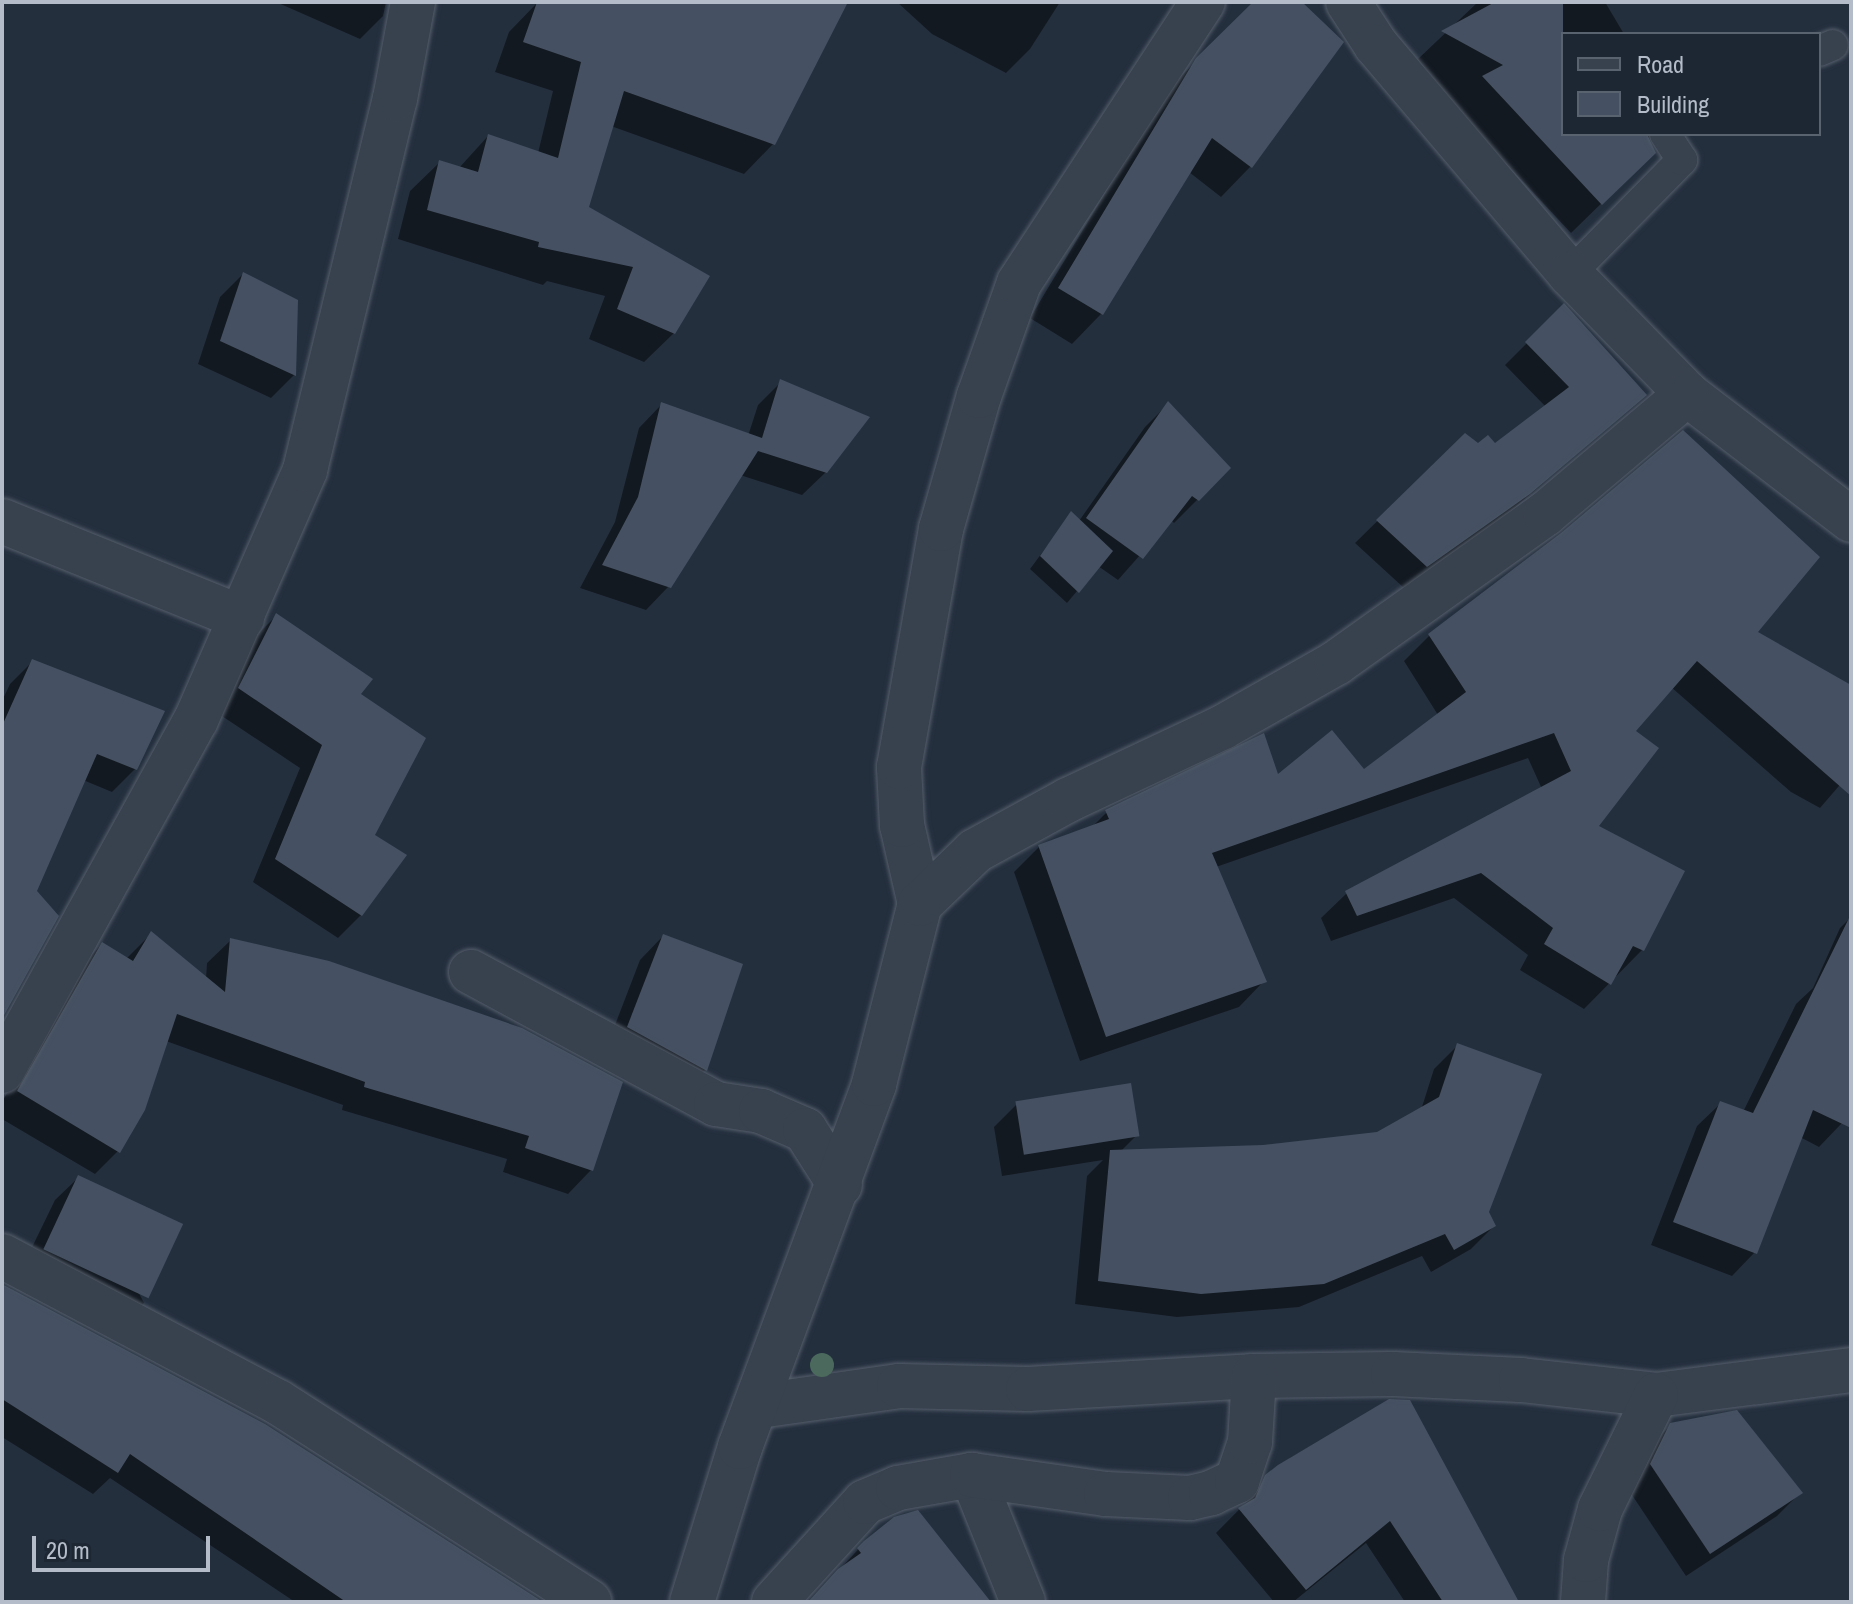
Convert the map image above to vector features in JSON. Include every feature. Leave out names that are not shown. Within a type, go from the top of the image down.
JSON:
[{"type":"street","points":[[2,1071],[196,720],[305,470],[413,2]]},
{"type":"street","points":[[692,1602],[740,1447],[759,1406],[874,1084],[920,904],[902,825],[899,767],[941,529],[979,396],[1019,283],[1203,2]]},
{"type":"street","points":[[1348,2],[1376,45],[1570,274],[1687,394],[1851,520]]},
{"type":"street","points":[[920,904],[975,851],[1068,800],[1223,727],[1336,663],[1545,514],[1687,394]]},
{"type":"street","points":[[2,521],[242,618]]},
{"type":"street","points":[[471,972],[716,1104],[761,1111],[805,1130],[840,1185]]},
{"type":"street","points":[[2,1256],[278,1402],[589,1602]]},
{"type":"street","points":[[759,1406],[899,1386],[1043,1389],[1254,1376],[1507,1379],[1656,1395],[1851,1370]]},
{"type":"street","points":[[774,1602],[865,1502],[898,1488],[972,1475],[1106,1494],[1190,1498],[1211,1493],[1237,1481],[1250,1442],[1254,1376]]},
{"type":"street","points":[[1583,1602],[1586,1560],[1600,1509],[1656,1395]]},
{"type":"street","points":[[972,1475],[1023,1602]]},
{"type":"lane","points":[[1570,274],[1682,160],[1666,136]]},
{"type":"building","points":[[537,2],[848,2],[775,145],[624,91],[589,207],[710,276],[675,334],[617,309],[633,267],[538,247],[539,242],[427,210],[439,160],[478,172],[488,134],[558,158],[581,62],[523,42]]},
{"type":"building","points":[[1253,2],[1302,2],[1344,42],[1252,168],[1212,138],[1103,315],[1058,288],[1196,58]]},
{"type":"building","points":[[1495,2],[1563,2],[1561,136],[1648,136],[1656,153],[1602,205],[1482,76],[1503,65],[1441,31]]},
{"type":"building","points":[[243,272],[298,300],[296,376],[220,341]]},
{"type":"building","points":[[1564,303],[1647,395],[1530,494],[1427,567],[1376,520],[1465,433],[1478,443],[1488,435],[1495,443],[1569,387],[1525,342]]},
{"type":"building","points":[[780,379],[870,417],[827,473],[758,451],[671,588],[602,565],[638,497],[661,402],[762,438]]},
{"type":"building","points":[[1168,401],[1231,468],[1199,501],[1192,496],[1143,559],[1086,518]]},
{"type":"building","points":[[1683,430],[1820,557],[1758,632],[1851,685],[1851,796],[1697,661],[1636,731],[1659,748],[1599,826],[1685,871],[1644,951],[1633,946],[1611,985],[1544,944],[1553,928],[1481,873],[1357,916],[1345,891],[1571,771],[1554,733],[1212,853],[1267,982],[1106,1037],[1038,845],[1109,819],[1105,810],[1264,733],[1278,774],[1332,730],[1364,769],[1466,692],[1428,634],[1561,533]]},
{"type":"building","points":[[1071,511],[1113,551],[1079,593],[1040,556]]},
{"type":"building","points":[[276,613],[373,679],[361,694],[426,738],[375,835],[407,855],[362,916],[275,859],[322,745],[238,688]]},
{"type":"building","points":[[32,659],[165,711],[137,770],[97,754],[37,891],[59,916],[2,1019],[2,726]]},
{"type":"building","points":[[1851,914],[1851,1128],[1813,1110],[1757,1254],[1673,1222],[1720,1101],[1753,1113]]},
{"type":"building","points":[[151,931],[225,992],[230,938],[329,961],[522,1028],[623,1082],[593,1171],[525,1148],[529,1136],[364,1087],[365,1082],[177,1014],[145,1110],[120,1153],[17,1091],[102,942],[133,961]]},
{"type":"building","points":[[663,934],[743,964],[707,1071],[627,1027]]},
{"type":"building","points":[[1457,1043],[1542,1074],[1489,1212],[1496,1226],[1454,1250],[1445,1234],[1324,1284],[1201,1294],[1098,1281],[1110,1150],[1263,1145],[1377,1132],[1439,1097]]},
{"type":"building","points":[[1131,1083],[1139,1136],[1024,1155],[1015,1101]]},
{"type":"building","points":[[78,1175],[183,1224],[148,1298],[43,1249]]},
{"type":"building","points":[[2,1284],[265,1424],[543,1602],[346,1602],[130,1454],[118,1473],[2,1399]]},
{"type":"building","points":[[1389,1399],[1410,1400],[1519,1602],[1443,1602],[1390,1521],[1306,1590],[1238,1508],[1255,1498],[1265,1475],[1278,1465]]},
{"type":"building","points":[[1737,1410],[1803,1493],[1710,1554],[1650,1464],[1670,1423]]},
{"type":"building","points":[[918,1510],[991,1602],[808,1602],[838,1569],[861,1553],[857,1548],[864,1541],[894,1517]]}]
